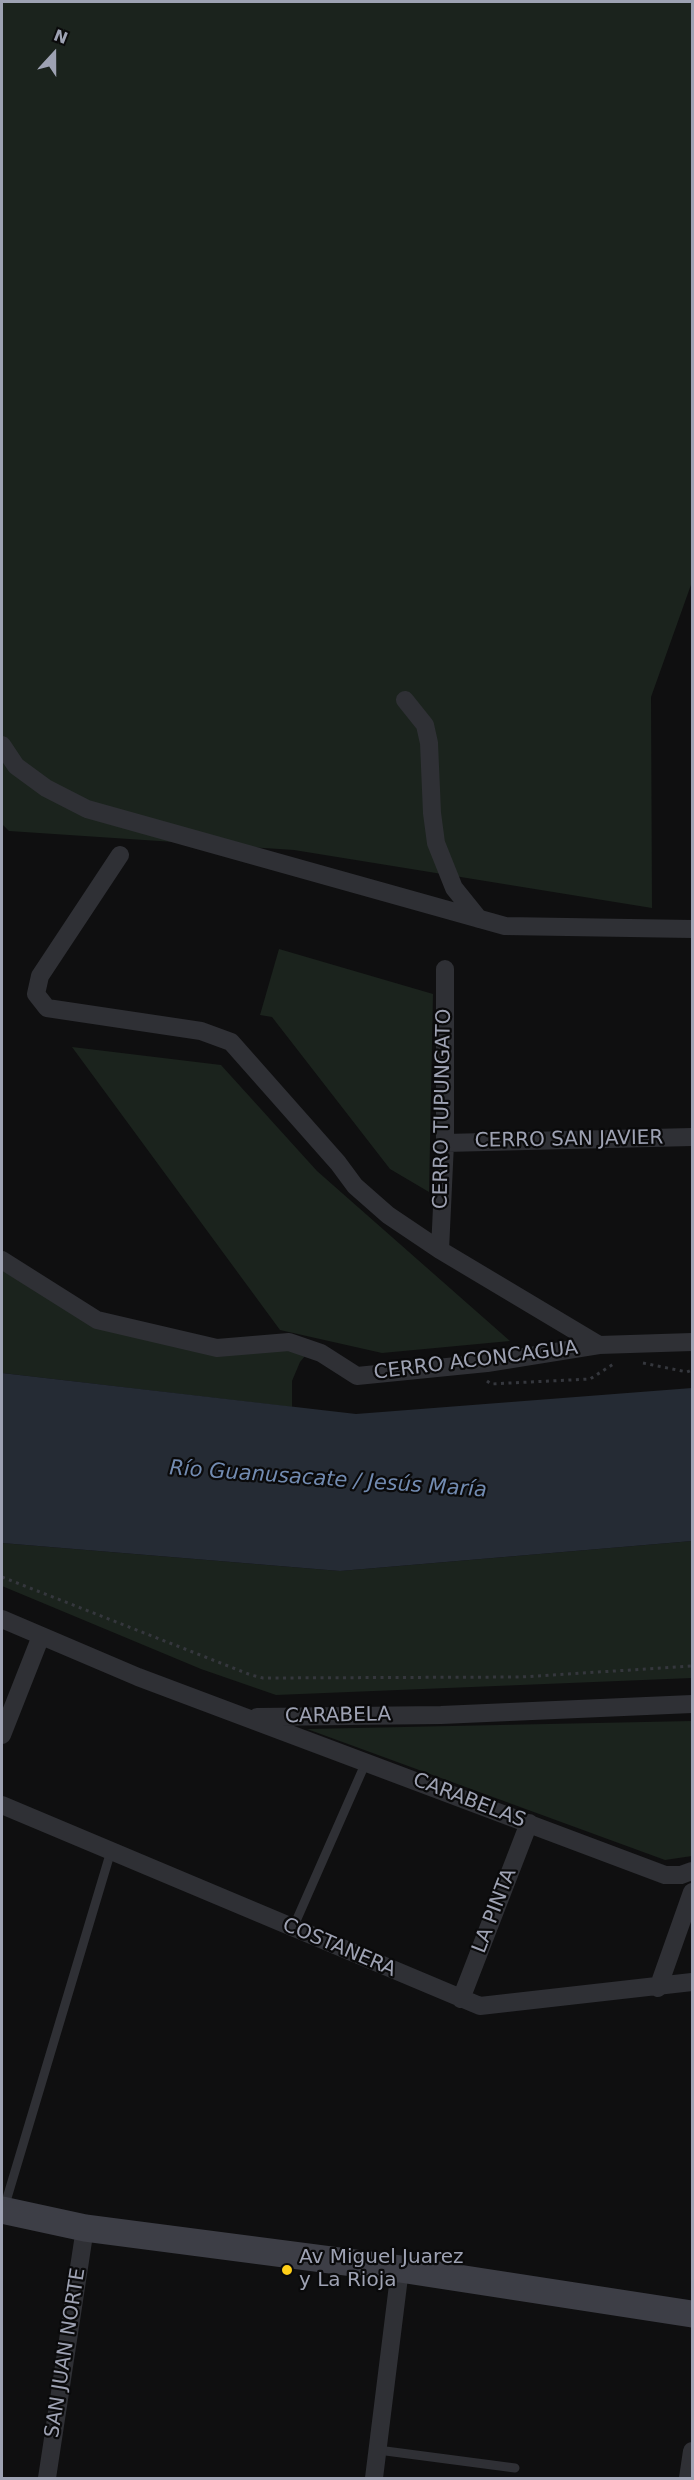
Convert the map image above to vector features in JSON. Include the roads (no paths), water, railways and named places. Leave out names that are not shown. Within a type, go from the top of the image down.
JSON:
[{"type":"street","points":[[405,700],[425,725],[429,743],[432,813],[436,843],[454,888],[479,919]]},
{"type":"street","points":[[2,745],[16,766],[46,788],[87,809],[505,926],[693,929]]},
{"type":"street","points":[[120,855],[40,976],[36,994],[47,1008],[201,1031],[231,1042],[338,1163],[355,1186],[388,1215],[440,1250],[599,1345]]},
{"type":"street","name":"CERRO TUPUNGATO","points":[[440,1250],[445,1143],[444,969]]},
{"type":"street","name":"CERRO SAN JAVIER","points":[[445,1143],[693,1137]]},
{"type":"street","name":"CERRO ACONCAGUA","points":[[2,1260],[97,1320],[217,1348],[290,1342],[321,1353],[357,1376],[488,1363],[599,1345],[693,1342]]},
{"type":"street","name":"CARABELA","points":[[2,1618],[138,1677],[246,1717],[441,1715],[693,1704]]},
{"type":"street","points":[[2,1735],[41,1636]]},
{"type":"street","name":"CARABELAS","points":[[246,1717],[665,1875],[681,1875],[693,1871]]},
{"type":"street","name":"COSTANERA","points":[[2,1805],[461,2000],[480,2006],[658,1988],[693,1982]]},
{"type":"street","name":"LA PINTA","points":[[461,2000],[529,1823]]},
{"type":"street","points":[[658,1988],[693,1892]]},
{"type":"street","points":[[2,2210],[85,2228],[400,2269],[693,2314]]},
{"type":"street","name":"SAN JUAN NORTE","points":[[47,2478],[85,2228]]},
{"type":"street","points":[[374,2478],[400,2269]]},
{"type":"street","points":[[688,2478],[693,2451]]},
{"type":"lane","points":[[293,1928],[366,1762]]},
{"type":"lane","points":[[2,2210],[111,1851]]},
{"type":"lane","points":[[378,2450],[515,2468]]},
{"type":"water","name":"Río Guanusacate / Jesús María","points":[[2,1373],[356,1414],[692,1388],[692,1541],[340,1571],[2,1543]]},
{"type":"place","name":"Av Miguel Juarez y La Rioja","points":[[287,2270]]}]
